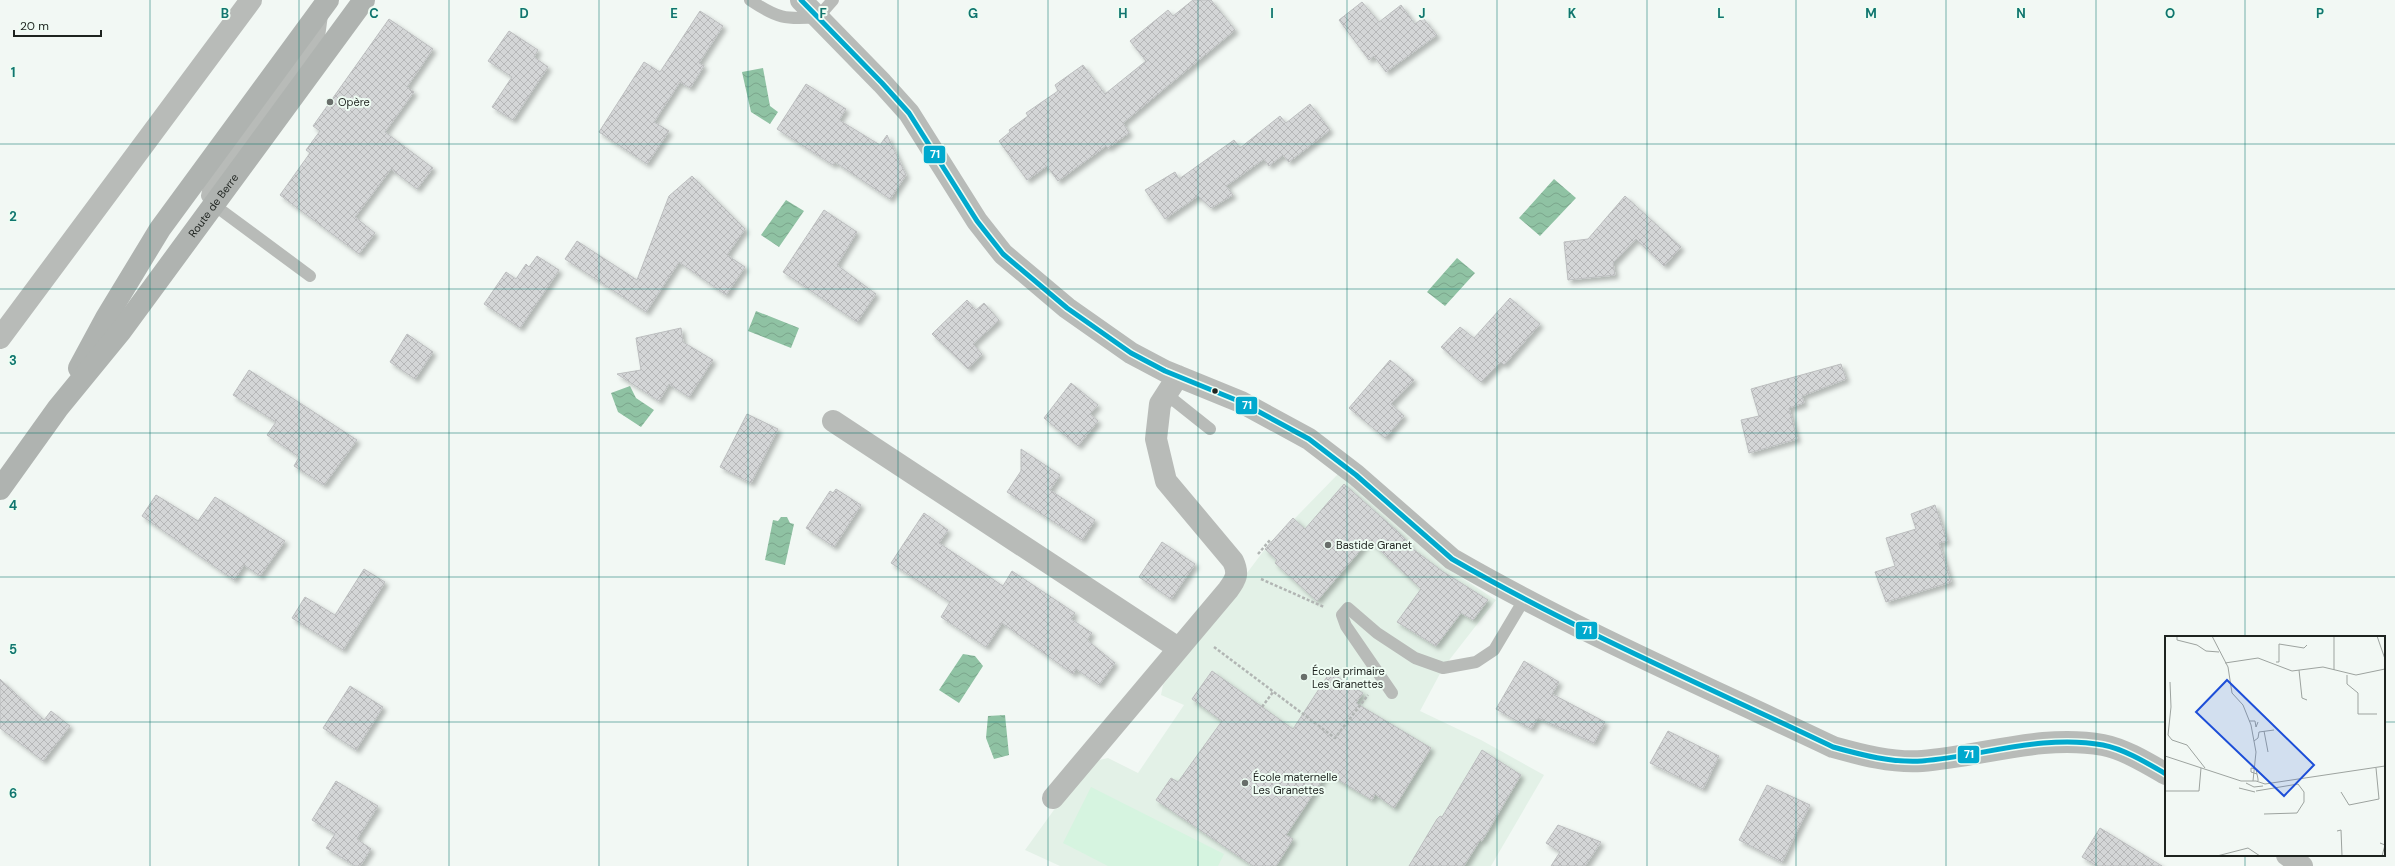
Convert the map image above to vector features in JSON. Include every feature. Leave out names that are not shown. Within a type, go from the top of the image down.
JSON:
[{"type":"main road","name":"Route de Berre","points":[[0,489],[58,408],[121,331],[364,0]]},
{"type":"main road","name":"Route de Berre","points":[[58,408],[106,318],[160,229],[326,4]]},
{"type":"street","points":[[0,338],[251,0]]},
{"type":"street","points":[[801,0],[882,83],[909,113],[977,221],[1003,254],[1067,308],[1124,349],[1178,376],[1242,402],[1308,439],[1356,475],[1452,558],[1559,617],[1833,747],[1876,759],[1922,761],[2061,741],[2104,745],[2145,762],[2165,773]]},
{"type":"street","points":[[1053,798],[1237,578],[1237,569],[1233,561],[1166,481],[1156,440],[1160,404],[1178,376]]},
{"type":"street","points":[[832,421],[1178,648]]},
{"type":"street","points":[[2288,856],[2302,866]]},
{"type":"lane","points":[[750,0],[772,15],[794,19],[818,17],[833,0]]},
{"type":"lane","points":[[310,276],[214,205],[207,196],[209,186],[319,37],[326,4]]},
{"type":"lane","points":[[1166,394],[1210,429]]},
{"type":"lane","points":[[1392,693],[1346,626],[1342,614],[1348,608],[1377,633],[1415,658],[1443,668],[1476,662],[1494,650],[1525,598]]},
{"type":"path","points":[[1262,549],[1271,539]]},
{"type":"path","points":[[1258,578],[1305,600]]},
{"type":"path","points":[[1210,645],[1335,738],[1363,701]]},
{"type":"path","points":[[1262,707],[1273,692]]},
{"type":"shaded area","name":"École primaire Les Granettes","points":[[1338,474],[1442,565],[1496,600],[1443,668],[1420,711],[1481,740],[1544,775],[1491,866],[1060,866],[1025,850],[1082,771],[1099,760],[1108,758],[1138,773],[1184,705],[1161,695],[1163,685],[1265,549]]},
{"type":"shaded area","points":[[1091,787],[1224,854],[1218,866],[1108,866],[1063,843]]},
{"type":"water","points":[[763,68],[770,106],[778,112],[770,124],[751,112],[742,72]]},
{"type":"water","points":[[1554,179],[1576,198],[1540,236],[1519,218]]},
{"type":"water","points":[[786,200],[804,211],[779,247],[761,235]]},
{"type":"water","points":[[1457,258],[1475,273],[1445,306],[1427,292]]},
{"type":"water","points":[[756,311],[799,328],[791,348],[748,331]]},
{"type":"water","points":[[630,386],[636,398],[654,410],[641,427],[618,412],[611,393]]},
{"type":"water","points":[[781,517],[787,517],[790,523],[794,524],[785,565],[765,560],[773,520],[778,521]]},
{"type":"water","points":[[963,654],[975,656],[983,666],[959,703],[939,690]]},
{"type":"water","points":[[1005,715],[1009,755],[994,759],[986,738],[988,716]]},
{"type":"building","points":[[1193,0],[1211,0],[1235,30],[1123,123],[1129,133],[1108,148],[1106,146],[1058,181],[1047,166],[1027,180],[999,141],[1010,132],[1009,130],[1028,116],[1026,113],[1058,91],[1055,85],[1083,65],[1105,94],[1146,61],[1130,41],[1168,10],[1173,16]]},
{"type":"building","points":[[1362,2],[1379,22],[1401,5],[1415,24],[1423,18],[1437,35],[1386,72],[1374,56],[1369,60],[1339,20]]},
{"type":"building","points":[[700,11],[723,26],[699,63],[704,66],[690,88],[680,82],[654,122],[669,131],[647,164],[599,132],[644,62],[660,72]]},
{"type":"building","points":[[389,19],[433,49],[407,87],[414,92],[385,132],[433,168],[417,189],[391,169],[355,217],[375,233],[359,254],[280,195],[310,153],[306,150],[320,131],[313,126]]},
{"type":"building","points":[[509,31],[538,50],[534,57],[548,67],[513,120],[492,107],[512,77],[488,61]]},
{"type":"building","points":[[806,84],[846,109],[839,120],[880,145],[887,135],[906,175],[890,199],[835,162],[833,165],[777,129]]},
{"type":"building","points":[[1310,104],[1330,130],[1289,162],[1283,155],[1269,166],[1264,159],[1226,186],[1233,195],[1211,208],[1198,196],[1165,219],[1145,190],[1175,172],[1179,179],[1234,140],[1240,148],[1280,116],[1286,123]]},
{"type":"building","points":[[692,176],[745,229],[727,255],[745,267],[726,295],[679,262],[646,312],[565,259],[577,241],[637,280],[669,196]]},
{"type":"building","points":[[1625,196],[1681,247],[1664,266],[1636,239],[1613,263],[1615,275],[1568,280],[1564,242],[1588,239]]},
{"type":"building","points":[[824,210],[857,232],[837,265],[876,294],[857,322],[783,272]]},
{"type":"building","points":[[537,256],[559,270],[520,328],[484,304],[506,272],[516,279],[526,264],[529,267]]},
{"type":"building","points":[[1510,298],[1540,324],[1504,365],[1501,362],[1481,382],[1441,347],[1460,327],[1474,338]]},
{"type":"building","points":[[967,300],[976,310],[984,303],[999,320],[973,344],[982,354],[968,369],[932,334]]},
{"type":"building","points":[[681,328],[683,342],[713,360],[689,397],[669,384],[659,401],[617,374],[641,370],[636,338]]},
{"type":"building","points":[[407,334],[433,352],[415,379],[390,362]]},
{"type":"building","points":[[1390,360],[1414,380],[1391,404],[1404,416],[1385,438],[1349,408]]},
{"type":"building","points":[[1841,364],[1846,379],[1802,396],[1804,403],[1789,408],[1797,439],[1749,453],[1741,420],[1759,416],[1751,389]]},
{"type":"building","points":[[249,370],[357,440],[324,485],[294,466],[299,457],[267,435],[276,422],[233,395]]},
{"type":"building","points":[[1071,383],[1098,405],[1090,414],[1098,421],[1078,446],[1044,418]]},
{"type":"building","points":[[747,414],[778,429],[751,483],[720,467]]},
{"type":"building","points":[[1021,449],[1060,475],[1050,490],[1095,520],[1082,540],[1007,492],[1021,471]]},
{"type":"building","points":[[1344,484],[1397,531],[1410,544],[1409,546],[1442,571],[1488,600],[1473,620],[1461,613],[1436,646],[1397,622],[1421,589],[1369,540],[1317,601],[1275,563],[1277,560],[1265,549],[1293,518],[1305,529]]},
{"type":"building","points":[[836,489],[861,505],[834,547],[806,528],[830,491],[833,493]]},
{"type":"building","points":[[156,495],[198,521],[215,497],[285,541],[260,576],[244,565],[234,580],[142,516]]},
{"type":"building","points":[[1935,505],[1947,541],[1939,543],[1951,582],[1886,602],[1875,572],[1895,566],[1886,538],[1916,529],[1911,514]]},
{"type":"building","points":[[924,513],[948,530],[939,543],[1003,586],[1012,571],[1075,613],[1071,619],[1092,633],[1087,640],[1115,663],[1099,685],[1076,669],[1073,674],[1002,623],[986,647],[941,617],[950,602],[891,563]]},
{"type":"building","points":[[1162,542],[1195,564],[1171,599],[1139,577]]},
{"type":"building","points":[[364,569],[385,582],[343,650],[292,618],[305,597],[335,615]]},
{"type":"building","points":[[1524,661],[1559,682],[1552,694],[1605,722],[1594,743],[1538,718],[1531,729],[1496,709]]},
{"type":"building","points":[[1212,671],[1293,729],[1330,672],[1363,693],[1356,703],[1431,748],[1394,808],[1375,794],[1372,800],[1327,773],[1286,835],[1293,839],[1276,866],[1253,866],[1156,800],[1171,778],[1178,782],[1222,721],[1192,699]]},
{"type":"building","points":[[0,679],[44,720],[51,711],[70,726],[43,761],[0,728]]},
{"type":"building","points":[[350,686],[383,707],[356,750],[323,728]]},
{"type":"building","points":[[1668,731],[1719,756],[1703,789],[1650,763]]},
{"type":"building","points":[[1482,750],[1521,775],[1482,841],[1480,840],[1464,866],[1409,866],[1437,819],[1440,816],[1442,817]]},
{"type":"building","points":[[336,781],[378,806],[357,839],[371,849],[360,866],[355,866],[326,848],[335,834],[312,820]]},
{"type":"building","points":[[1767,785],[1810,805],[1782,862],[1739,840]]},
{"type":"building","points":[[1558,825],[1601,842],[1585,866],[1551,866],[1560,852],[1546,843]]},
{"type":"building","points":[[2100,828],[2162,866],[2097,866],[2082,857]]},
{"type":"transit line","name":"71","points":[[801,0],[882,83],[909,113],[977,221],[1003,254],[1067,308],[1131,353],[1165,371],[1241,402],[1309,439],[1356,475],[1452,559],[1498,585],[1593,634],[1833,747],[1877,758],[1900,761],[1922,761],[2035,744],[2080,742],[2111,747],[2135,757],[2165,773]]},
{"type":"place","name":"Opère","points":[[330,102]]},
{"type":"place","name":"Bastide Granet","points":[[1328,545]]},
{"type":"place","name":"École primaire Les Granettes","points":[[1304,677]]},
{"type":"place","name":"École maternelle Les Granettes","points":[[1245,783]]}]
